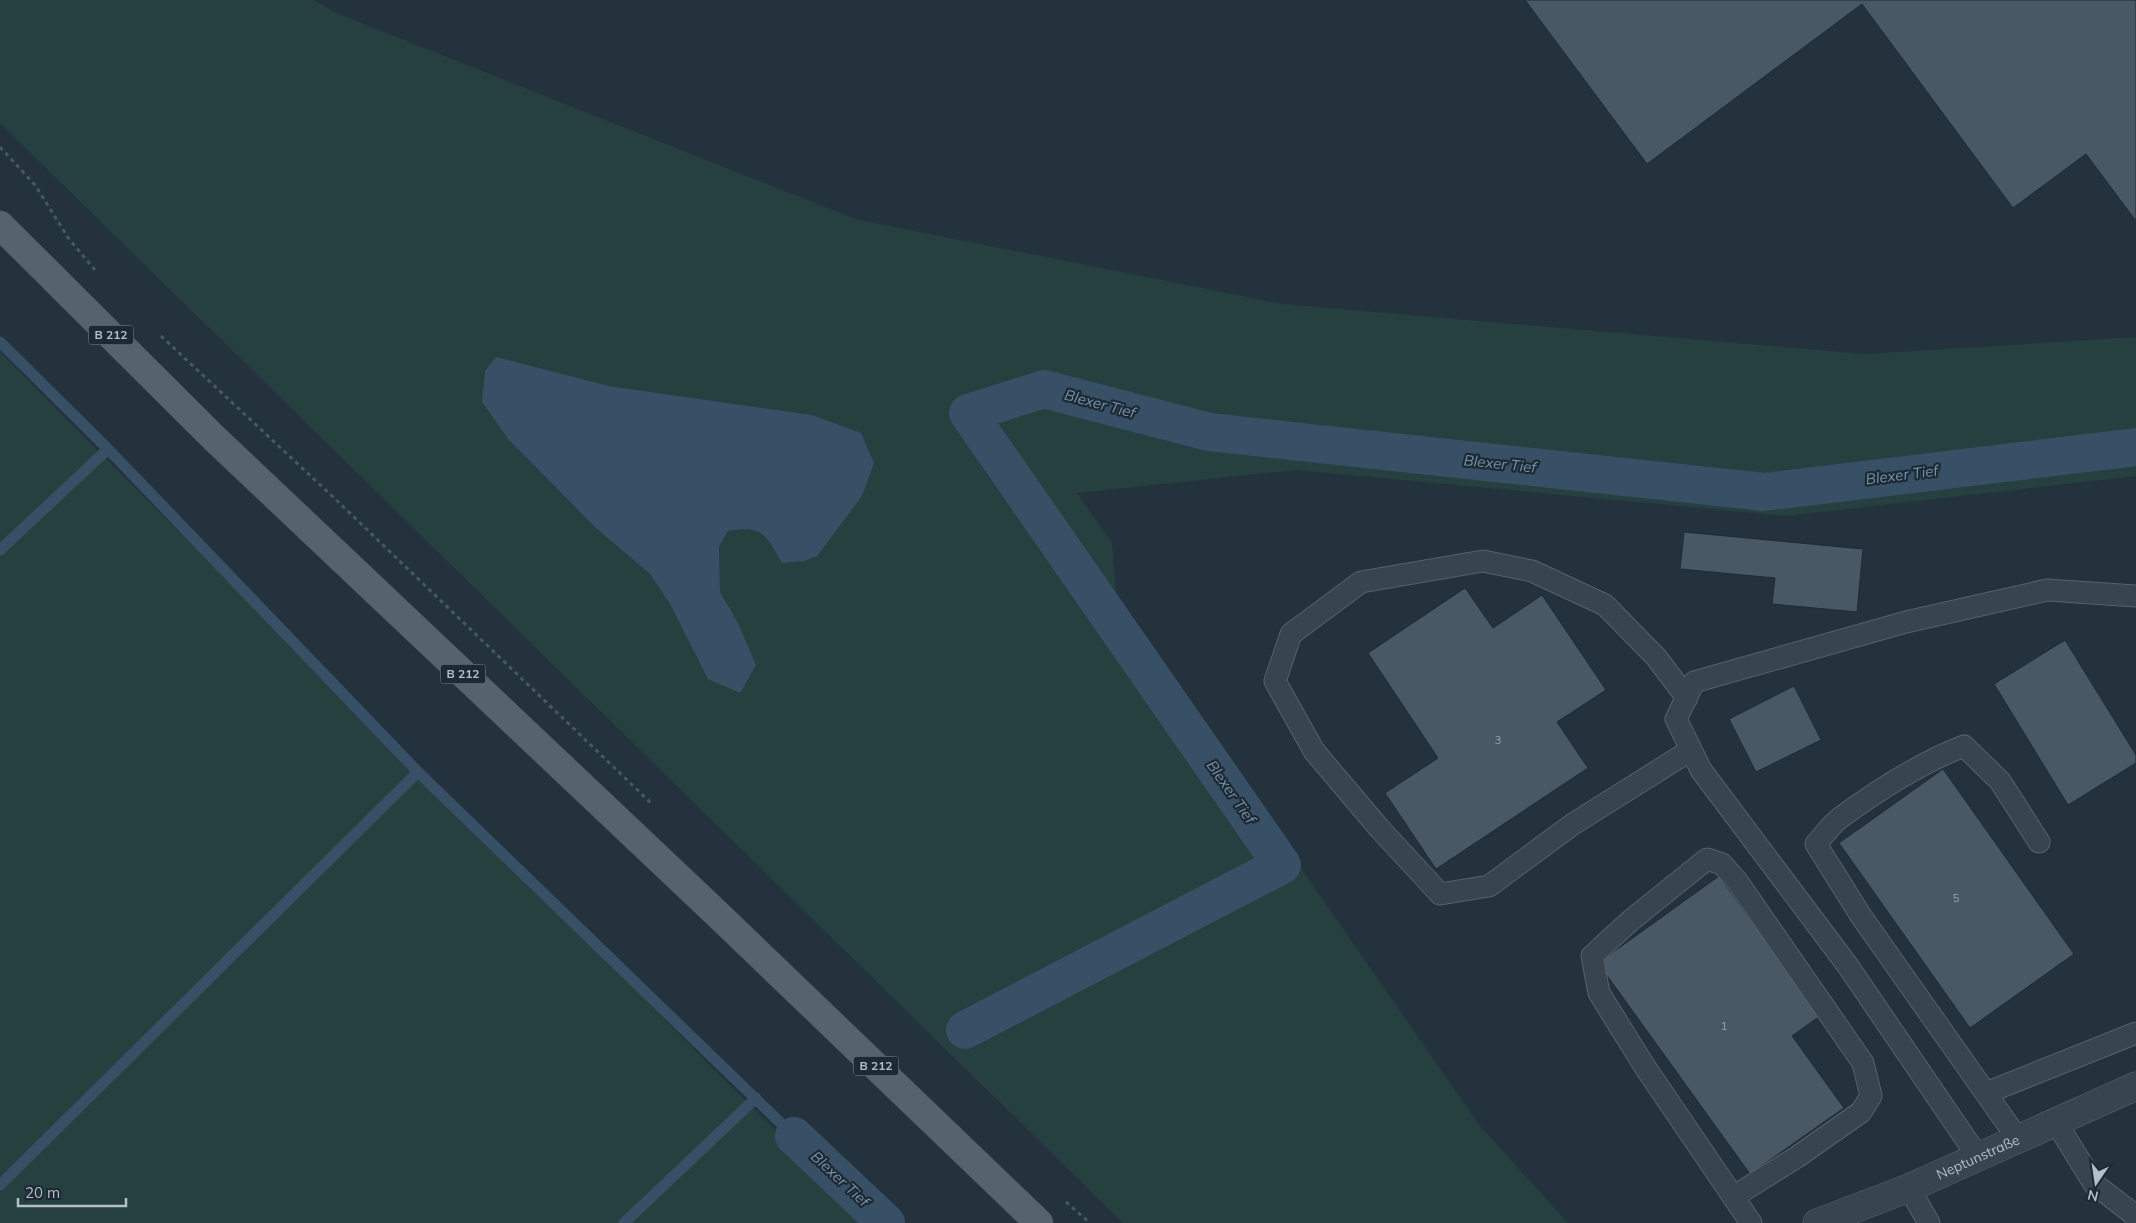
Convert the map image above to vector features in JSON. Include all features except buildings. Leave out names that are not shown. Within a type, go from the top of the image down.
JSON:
[{"type":"main road","name":"B 212","points":[[0,226],[214,438],[713,910],[1039,1223]]},
{"type":"street","name":"Neptunstraße","points":[[1817,1223],[1909,1188],[2136,1086]]},
{"type":"lane","points":[[1687,698],[1656,657],[1605,605],[1532,571],[1482,561],[1361,582],[1291,634],[1275,681],[1314,751],[1379,828],[1440,894],[1489,886],[1572,824],[1691,750]]},
{"type":"lane","points":[[1978,1157],[1848,966],[1701,770],[1676,719],[1694,682],[1906,622],[2047,590],[2136,596]]},
{"type":"lane","points":[[2018,1139],[1861,916],[1816,844],[1839,819],[1878,792],[1932,758],[1964,746],[2000,781],[2039,842]]},
{"type":"lane","points":[[1733,1197],[1798,1157],[1861,1112],[1872,1096],[1863,1063],[1737,881],[1722,864],[1707,859],[1592,956],[1599,993],[1645,1067],[1733,1197],[1751,1223]]},
{"type":"lane","points":[[1986,1093],[2136,1033]]},
{"type":"lane","points":[[2056,1122],[2094,1184],[2132,1213],[2136,1219]]},
{"type":"lane","points":[[1909,1188],[1928,1223]]},
{"type":"path","points":[[0,147],[35,184],[69,239],[97,273]]},
{"type":"path","points":[[158,333],[331,495],[659,811]]},
{"type":"path","points":[[1059,1197],[1090,1223]]},
{"type":"green space","points":[[0,0],[314,0],[336,13],[855,219],[1282,304],[1864,354],[2136,337],[2136,476],[1786,516],[1296,470],[1077,493],[1112,543],[1117,603],[1480,1126],[1568,1223],[1123,1223],[0,123]],"holes":[[[570,376],[609,386],[812,415],[782,563],[772,545],[762,534],[756,531],[728,531],[719,547],[720,592],[737,621],[689,640],[670,604],[650,574],[597,529],[508,439],[482,402]]]},
{"type":"green space","points":[[0,352],[759,1114],[874,1223],[0,1223]]},
{"type":"water","points":[[496,357],[609,386],[812,415],[861,433],[874,463],[862,496],[817,556],[804,561],[782,563],[772,545],[762,534],[749,530],[728,531],[719,547],[720,592],[737,621],[756,665],[740,693],[708,679],[670,604],[650,574],[597,529],[508,439],[482,402],[485,371]]},
{"type":"waterway","points":[[0,342],[108,449],[418,772],[794,1136]]},
{"type":"waterway","name":"Blexer Tief","points":[[965,1030],[1282,865],[968,413],[1044,389],[1209,432],[1764,492],[2136,447]]},
{"type":"waterway","points":[[0,550],[108,449]]},
{"type":"waterway","points":[[0,1185],[418,772]]},
{"type":"waterway","points":[[624,1223],[756,1098]]},
{"type":"waterway","name":"Blexer Tief","points":[[794,1136],[886,1223]]}]
